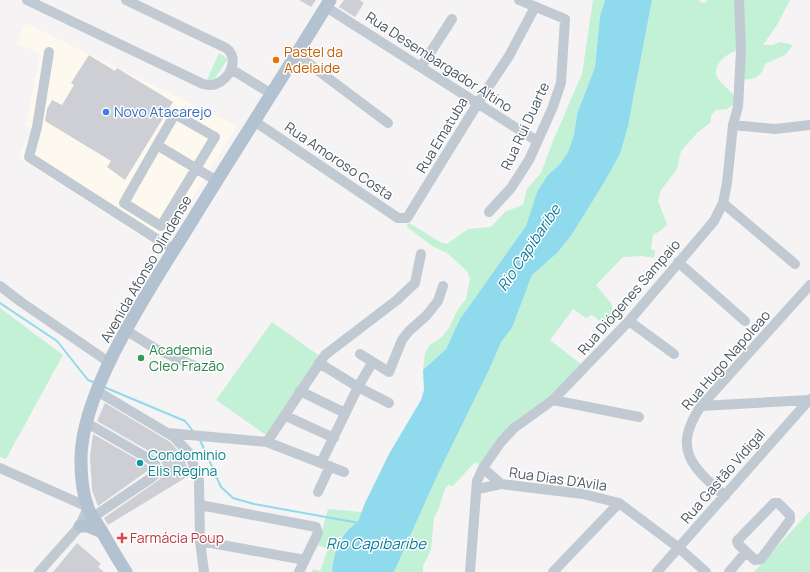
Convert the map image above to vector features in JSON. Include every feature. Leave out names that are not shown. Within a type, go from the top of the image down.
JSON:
[{"type":"main road","name":"Avenida Afonso Olindense","points":[[126,572],[90,512],[81,461],[86,423],[99,387],[127,331],[174,250],[270,93],[328,3]]},
{"type":"main road","points":[[80,526],[88,526],[102,532]]},
{"type":"street","points":[[27,0],[203,84],[214,85],[219,82],[231,69],[233,57],[231,52],[226,48],[126,0]]},
{"type":"street","name":"Rua Rui Duarte","points":[[489,212],[511,188],[529,160],[552,109],[561,83],[565,19],[519,0]]},
{"type":"street","name":"Rua Diógenes Sampaio","points":[[470,572],[478,489],[477,481],[483,468],[501,442],[514,428],[553,400],[629,321],[714,221],[723,203],[727,183],[733,125],[738,107],[741,50],[739,0]]},
{"type":"street","name":"Rua Desembargador Altino","points":[[328,3],[421,67],[537,141]]},
{"type":"street","name":"Rua Ematuba","points":[[410,216],[478,103],[509,56],[535,7]]},
{"type":"street","points":[[421,67],[452,19]]},
{"type":"street","points":[[49,52],[37,127],[29,157],[174,250]]},
{"type":"street","points":[[296,54],[388,123]]},
{"type":"street","points":[[231,69],[270,93]]},
{"type":"street","points":[[175,114],[216,137],[196,169],[161,226],[124,203],[175,114]]},
{"type":"street","name":"Rua Amoroso Costa","points":[[254,121],[398,218],[405,219],[410,216]]},
{"type":"street","points":[[733,125],[775,129],[810,125]]},
{"type":"street","points":[[157,145],[217,181]]},
{"type":"street","points":[[723,203],[795,264]]},
{"type":"street","points":[[267,442],[286,416],[300,391],[319,363],[333,348],[397,300],[415,283],[421,254]]},
{"type":"street","points":[[678,262],[745,320]]},
{"type":"street","name":"Rua Hugo Napoleao","points":[[725,496],[696,467],[688,453],[687,432],[692,418],[701,406],[810,285]]},
{"type":"street","points":[[0,286],[27,307],[110,363]]},
{"type":"street","points":[[360,354],[372,363],[389,372],[402,340],[409,331],[426,316],[438,301],[443,286]]},
{"type":"street","points":[[629,321],[674,354]]},
{"type":"street","points":[[127,331],[156,349],[198,368]]},
{"type":"street","points":[[319,363],[358,387],[389,403]]},
{"type":"street","points":[[318,492],[334,438],[358,387],[372,363]]},
{"type":"street","points":[[99,387],[168,433],[181,443],[189,453],[199,480],[200,541],[204,572]]},
{"type":"street","points":[[300,391],[346,413]]},
{"type":"street","points":[[701,406],[810,399]]},
{"type":"street","name":"Rua Gastão Vidigal","points":[[657,572],[810,399]]},
{"type":"street","points":[[553,400],[639,417]]},
{"type":"street","points":[[286,416],[334,438]]},
{"type":"street","points":[[39,572],[80,526],[90,512],[156,474],[157,467],[151,460],[86,423]]},
{"type":"street","points":[[168,433],[267,442],[344,472]]},
{"type":"street","points":[[0,468],[90,512]]},
{"type":"street","points":[[483,468],[501,484]]},
{"type":"street","name":"Rua Dias D'Avila","points":[[478,489],[501,484],[583,494],[619,503],[679,548],[706,572]]},
{"type":"street","points":[[553,572],[619,503]]},
{"type":"street","points":[[778,503],[790,515],[790,522],[760,560],[755,560],[746,552],[738,544],[738,540],[771,504],[778,503]]},
{"type":"street","points":[[200,505],[300,524],[318,529],[318,533],[299,572]]},
{"type":"street","points":[[200,541],[305,560]]},
{"type":"street","points":[[729,572],[746,552]]},
{"type":"shaded area","points":[[25,23],[237,126],[161,249],[18,157],[33,129],[26,126],[40,53],[17,44]]},
{"type":"green space","points":[[593,0],[605,0],[600,16],[595,67],[577,114],[574,135],[568,152],[560,164],[547,176],[537,192],[526,226],[460,319],[446,349],[423,370],[425,353],[430,345],[442,337],[449,328],[458,309],[466,299],[470,279],[467,271],[447,253],[432,246],[406,226],[409,223],[442,243],[447,244],[468,229],[491,227],[505,212],[523,205],[527,189],[541,173],[582,74]]},
{"type":"green space","points":[[652,0],[700,0],[699,2],[706,3],[707,0],[790,0],[777,25],[763,45],[773,45],[780,42],[793,45],[785,55],[765,64],[760,75],[750,79],[741,79],[738,50],[729,54],[721,61],[716,70],[716,75],[735,96],[735,104],[727,109],[716,110],[711,116],[711,122],[698,132],[681,151],[677,169],[661,190],[658,201],[667,224],[662,230],[653,235],[651,249],[655,251],[654,258],[642,256],[623,257],[596,285],[611,303],[616,321],[613,326],[607,326],[592,315],[586,318],[573,309],[550,340],[582,365],[551,397],[523,415],[506,431],[480,465],[475,462],[453,486],[448,485],[434,518],[431,550],[423,566],[423,572],[394,572],[437,476],[489,370],[501,342],[512,328],[532,275],[557,253],[571,236],[620,154],[633,101]]},
{"type":"green space","points":[[219,53],[228,59],[213,81],[207,80]]},
{"type":"green space","points":[[0,308],[63,355],[6,459],[0,457]]},
{"type":"green space","points":[[272,322],[321,357],[266,435],[216,400]]},
{"type":"green space","points":[[328,509],[362,512],[358,522],[346,532],[339,543],[334,557],[332,572],[312,572],[313,569],[320,571],[328,549],[318,545]]},
{"type":"green space","points":[[810,511],[810,572],[754,572]]},
{"type":"water","name":"Rio Capibaribe","points":[[605,0],[652,0],[628,126],[620,154],[571,236],[557,253],[532,275],[512,328],[501,342],[489,370],[437,476],[394,572],[332,572],[336,550],[342,538],[346,532],[358,522],[365,503],[389,454],[421,400],[424,390],[423,370],[446,349],[460,319],[526,226],[537,192],[547,176],[560,164],[568,152],[574,135],[577,114],[595,67],[600,16]]},
{"type":"building","points":[[299,0],[316,0],[311,7]]},
{"type":"building","points":[[344,0],[360,0],[364,3],[355,17],[339,7]]},
{"type":"building","name":"Novo Atacarejo","points":[[89,55],[115,71],[117,68],[173,102],[125,180],[107,167],[111,161],[45,121],[47,109],[52,100],[62,105],[74,85],[71,83]]},
{"type":"building","points":[[105,403],[170,442],[183,456],[190,475],[108,525],[104,518],[160,479],[163,468],[162,463],[154,454],[97,421]]},
{"type":"building","points":[[93,434],[147,465],[150,469],[98,506],[92,490],[90,456]]},
{"type":"building","points":[[77,543],[101,564],[98,567],[104,572],[53,572]]},
{"type":"waterway","points":[[0,303],[57,341],[88,380],[96,383]]},
{"type":"waterway","points":[[104,387],[185,421],[193,431]]},
{"type":"waterway","points":[[200,440],[221,487],[233,498],[254,504],[359,523]]},
{"type":"place","name":"Pastel da Adelaide","points":[[276,60]]},
{"type":"place","name":"Novo Atacarejo","points":[[106,112]]},
{"type":"place","name":"Academia Cleo Frazão","points":[[141,358]]},
{"type":"place","name":"Condominio Elis Regina","points":[[140,463]]},
{"type":"place","name":"Farmácia Poup","points":[[122,538]]}]
